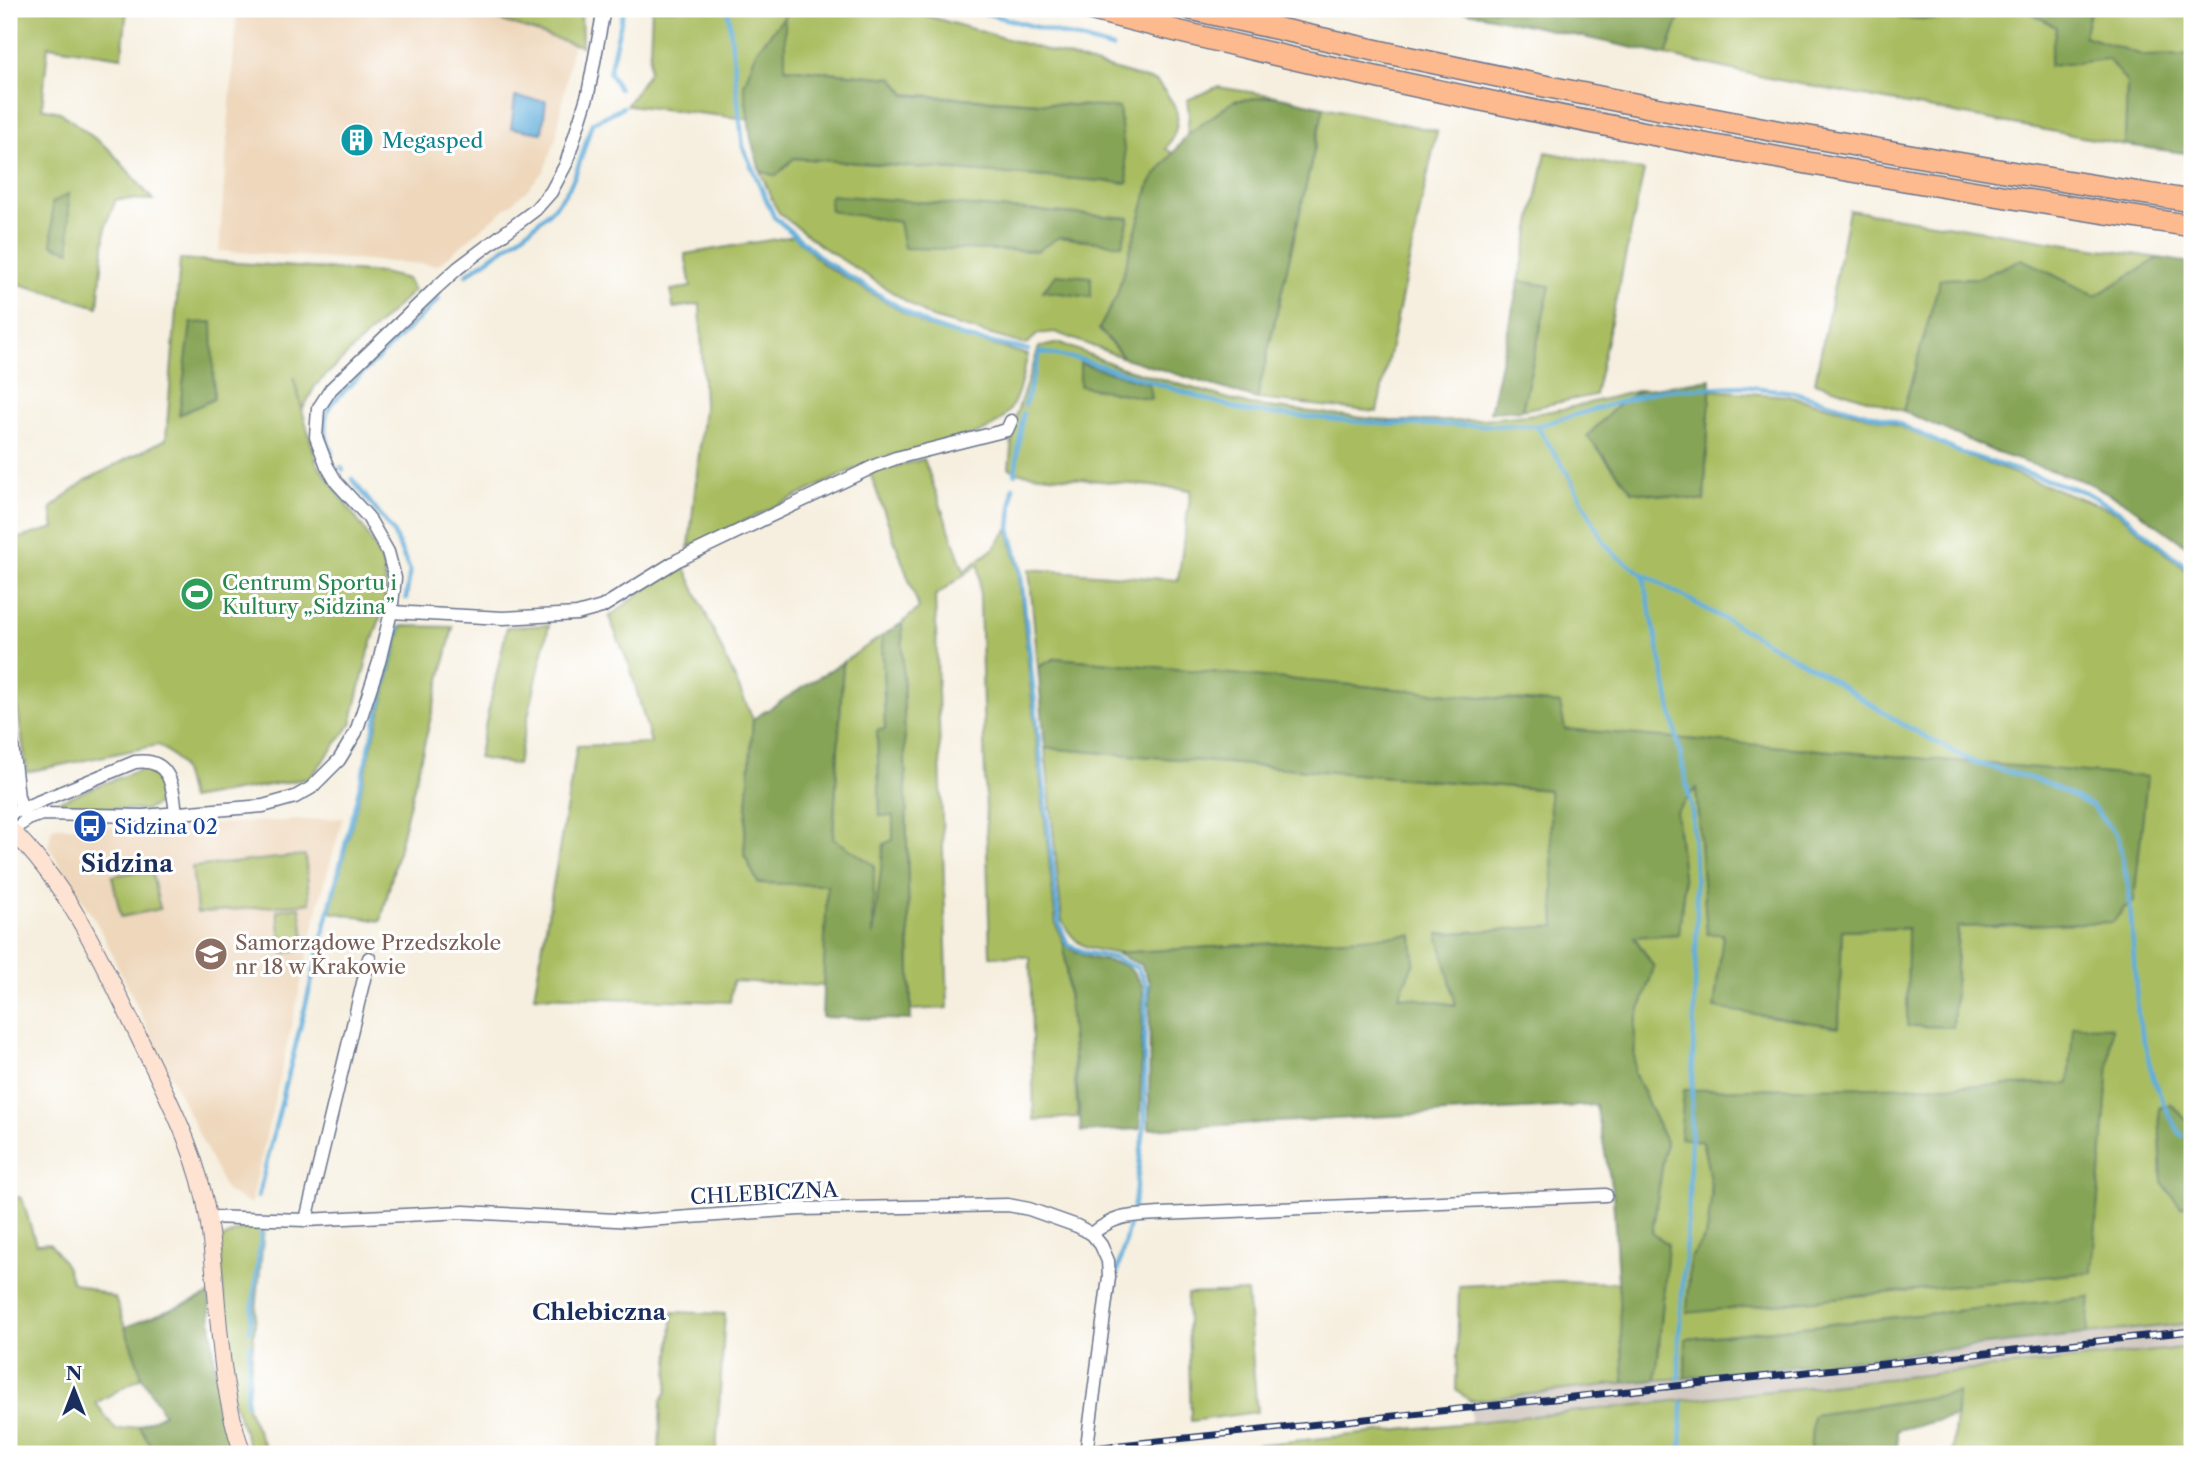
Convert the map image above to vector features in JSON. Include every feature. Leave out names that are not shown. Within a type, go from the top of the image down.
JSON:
[{"type":"highway","points":[[1089,9],[1417,86],[1662,136],[1902,180],[2192,226]]},
{"type":"highway","points":[[1191,9],[1422,62],[1669,112],[1952,164],[2192,201]]},
{"type":"street","points":[[9,814],[143,816],[280,802],[311,788],[327,774],[349,746],[363,715],[379,662],[391,612],[395,578],[388,552],[368,517],[337,483],[327,466],[316,437],[317,409],[331,389],[436,288],[535,209],[551,192],[566,164],[585,107],[604,9]]},
{"type":"street","points":[[391,612],[503,618],[577,614],[602,607],[678,560],[877,465],[1007,430],[1011,421]]},
{"type":"street","points":[[9,718],[18,797],[24,814]]},
{"type":"street","points":[[176,814],[169,776],[159,765],[144,761],[135,762],[24,814],[10,830],[29,847],[54,881],[120,998],[184,1135],[208,1217],[226,1394],[233,1427],[243,1454]]},
{"type":"street","points":[[306,1220],[369,958]]},
{"type":"street","points":[[1086,1454],[1109,1277],[1108,1261],[1101,1245],[1092,1234],[1107,1222],[1123,1217],[1161,1214],[1606,1195]]},
{"type":"street","name":"CHLEBICZNA","points":[[208,1217],[306,1220],[464,1212],[635,1221],[799,1209],[1008,1205],[1029,1209],[1092,1234]]},
{"type":"shaded area","points":[[237,9],[464,9],[573,44],[556,138],[544,171],[525,192],[438,265],[219,251]]},
{"type":"shaded area","points":[[343,818],[320,899],[251,1204],[226,1191],[99,927],[48,846],[52,827],[144,827]]},
{"type":"shaded area","points":[[2192,1323],[2192,1347],[1471,1422],[1470,1401]]},
{"type":"green space","points":[[9,9],[127,9],[122,57],[48,46],[42,108],[60,112],[110,150],[153,200],[116,199],[106,226],[98,307],[9,281]]},
{"type":"green space","points":[[464,9],[581,9],[582,46],[573,44]]},
{"type":"green space","points":[[652,9],[903,9],[1157,82],[1177,114],[1176,129],[1166,149],[1173,153],[1150,183],[1116,298],[1099,329],[1124,358],[1055,332],[1038,334],[1026,345],[932,318],[821,246],[780,214],[760,171],[776,175],[794,158],[1127,183],[1119,108],[906,94],[893,78],[785,68],[785,17],[757,50],[744,85],[749,119],[627,105],[649,72]],"holes":[[[830,196],[1129,218],[1122,245],[1059,237],[905,248],[899,222]]]},
{"type":"green space","points":[[1454,9],[1682,9],[1666,55]]},
{"type":"green space","points":[[1682,9],[1901,9],[1899,17],[1960,20],[1964,9],[2025,9],[2108,59],[2127,83],[2125,145],[1768,78],[1666,55]]},
{"type":"green space","points":[[1901,9],[1964,9],[1960,20],[1899,18]]},
{"type":"green space","points":[[2025,9],[2091,9],[2084,36],[2145,56],[2192,55],[2192,154],[2125,145],[2127,83],[2108,59],[2049,66],[2056,27]]},
{"type":"green space","points":[[2091,9],[2192,9],[2192,55],[2145,56],[2083,36]]},
{"type":"green space","points":[[785,16],[785,68],[893,78],[906,95],[1119,108],[1128,183],[794,158],[776,176],[760,171],[751,139],[744,85],[757,50]]},
{"type":"green space","points":[[1217,87],[1276,96],[1234,101],[1187,135],[1187,100]]},
{"type":"green space","points":[[1276,96],[1324,107],[1257,399],[1124,358],[1099,329],[1116,297],[1150,183],[1187,135],[1234,101]]},
{"type":"green space","points":[[1324,107],[1437,131],[1377,412],[1257,399]]},
{"type":"green space","points":[[1546,152],[1644,171],[1595,395],[1522,410],[1550,286],[1519,281]]},
{"type":"green space","points":[[68,194],[70,251],[52,245],[52,203]]},
{"type":"green space","points":[[830,195],[1129,218],[1122,245],[1059,237],[1037,251],[904,248],[899,222],[830,211]]},
{"type":"green space","points":[[1849,210],[2159,258],[2095,296],[2022,259],[1979,278],[1941,279],[1903,411],[1815,382]]},
{"type":"green space","points":[[794,236],[824,265],[928,327],[1028,355],[1018,393],[1001,420],[977,434],[872,461],[687,548],[704,407],[700,304],[673,308],[671,290],[691,287],[685,254]]},
{"type":"green space","points":[[2159,258],[2192,263],[2192,550],[2125,502],[2089,483],[1997,453],[1903,411],[1940,279],[1979,278],[2022,259],[2095,296]]},
{"type":"green space","name":"Centrum Sportu i Kultury „Sidzina”","points":[[180,259],[382,273],[407,279],[414,290],[315,386],[303,409],[293,377],[317,463],[365,531],[382,561],[386,584],[385,604],[369,651],[351,724],[310,778],[190,799],[178,761],[158,745],[27,772],[9,652],[9,541],[54,528],[51,508],[86,480],[166,439]]},
{"type":"green space","points":[[1057,274],[1091,277],[1091,297],[1043,291]]},
{"type":"green space","points":[[1519,281],[1550,286],[1522,410],[1490,412]]},
{"type":"green space","points":[[212,322],[214,399],[179,415],[191,323]]},
{"type":"green space","points":[[1060,343],[1120,367],[1250,405],[1390,421],[1460,421],[1527,415],[1641,390],[1619,404],[1587,437],[1704,501],[1710,390],[1788,396],[1887,421],[1965,455],[2117,512],[2192,575],[2192,1126],[2171,1104],[2181,1207],[2192,1203],[2192,1323],[2087,1334],[2089,1297],[1687,1339],[1685,1378],[1656,1380],[1668,1244],[1652,1233],[1666,1142],[1634,1073],[1635,1024],[1654,967],[1634,936],[1679,934],[1684,885],[1676,811],[1696,787],[1707,933],[1909,928],[1907,1025],[1953,1027],[1958,927],[2113,922],[2124,908],[2133,902],[1565,729],[1559,704],[1056,658],[1038,667],[1029,569],[1178,580],[1191,490],[1020,473],[1009,468],[1014,421],[1039,347]],"holes":[[[2069,1084],[1690,1259],[1706,1235],[1711,1195],[1706,1160],[1684,1091]]]},
{"type":"green space","points":[[1080,363],[1149,384],[1151,399],[1080,386]]},
{"type":"green space","points":[[1711,379],[1704,501],[1632,491],[1587,436],[1619,404],[1641,390]]},
{"type":"green space","points":[[924,459],[964,571],[994,548],[1008,529],[1018,568],[1056,925],[1064,944],[1078,1117],[1034,1120],[1030,957],[990,956],[979,564],[935,596],[948,1008],[911,1010],[902,623],[919,608],[870,473]]},
{"type":"green space","points":[[682,561],[753,719],[744,855],[758,883],[827,885],[824,986],[733,981],[730,1002],[534,996],[577,746],[651,743],[630,667],[609,617]]},
{"type":"green space","points":[[902,623],[911,1020],[822,1017],[827,885],[758,883],[744,854],[753,719],[843,662],[833,838],[874,865],[873,936],[884,844],[893,840],[893,816],[880,816],[877,731],[885,729],[882,636]]},
{"type":"green space","points":[[549,625],[517,765],[478,758],[507,627]]},
{"type":"green space","points":[[402,626],[453,627],[381,921],[330,912]]},
{"type":"green space","points":[[882,636],[885,729],[877,731],[880,815],[893,816],[893,840],[872,948],[833,839],[843,662]]},
{"type":"green space","points":[[1056,658],[1560,704],[1565,729],[2147,777],[2134,902],[2124,908],[2113,922],[1958,927],[1953,1027],[1907,1026],[1908,928],[1842,930],[1839,1027],[1714,1008],[1723,934],[1707,934],[1696,788],[1676,812],[1684,885],[1679,934],[1634,937],[1654,967],[1635,1024],[1634,1073],[1666,1142],[1652,1233],[1668,1244],[1656,1380],[1624,1383],[1613,1195],[1596,1105],[1149,1129],[1150,982],[1141,965],[1115,953],[1412,935],[1414,962],[1399,996],[1456,1005],[1438,934],[1555,926],[1549,790],[1045,748],[1038,667]]},
{"type":"green space","points":[[1045,748],[1549,790],[1555,927],[1439,934],[1457,1005],[1398,996],[1414,962],[1412,935],[1115,953],[1089,948],[1073,937],[1062,921]]},
{"type":"green space","points":[[144,768],[157,773],[164,785],[161,798],[152,807],[143,810],[58,806],[59,801]]},
{"type":"green space","points":[[305,855],[310,903],[197,913],[192,867]]},
{"type":"green space","points":[[151,869],[160,909],[121,917],[112,876]]},
{"type":"green space","points":[[300,907],[306,949],[283,953],[277,910]]},
{"type":"green space","points":[[1064,944],[1085,956],[1126,966],[1143,987],[1140,1129],[1081,1132]]},
{"type":"green space","points":[[2073,1026],[2112,1027],[2092,1272],[1687,1313],[1690,1259],[1707,1233],[1712,1191],[1703,1142],[1680,1138],[1684,1090],[2069,1084]]},
{"type":"green space","points":[[2171,1104],[2192,1126],[2192,1203],[2181,1207],[2162,1182],[2159,1108]]},
{"type":"green space","points":[[9,1195],[22,1198],[36,1244],[50,1243],[66,1266],[72,1282],[115,1298],[142,1377],[96,1403],[116,1430],[139,1426],[156,1454],[9,1454]]},
{"type":"green space","points":[[264,1227],[247,1408],[268,1454],[252,1454],[233,1401],[220,1240],[241,1229]]},
{"type":"green space","points":[[1558,1281],[1620,1283],[1624,1383],[1470,1401],[1456,1389],[1459,1286]]},
{"type":"green space","points":[[1247,1292],[1257,1412],[1191,1421],[1187,1294]]},
{"type":"green space","points":[[209,1295],[219,1415],[234,1454],[156,1454],[139,1426],[164,1414],[142,1377],[125,1327]]},
{"type":"green space","points":[[2090,1297],[2087,1334],[1685,1378],[1686,1339]]},
{"type":"green space","points":[[673,1312],[725,1314],[716,1454],[659,1454],[661,1402],[667,1391]]},
{"type":"green space","points":[[2192,1347],[2192,1454],[1952,1454],[1958,1394],[1813,1415],[1810,1454],[1169,1454]]},
{"type":"green space","points":[[1958,1393],[1955,1417],[1897,1430],[1897,1454],[1810,1454],[1813,1415]]},
{"type":"water","points":[[515,97],[546,101],[542,133],[511,128]]},
{"type":"waterway","points":[[619,89],[609,72],[624,9]]},
{"type":"waterway","points":[[728,9],[743,147],[774,217],[827,263],[928,325],[967,338],[1028,350]]},
{"type":"waterway","points":[[970,9],[1112,48]]},
{"type":"waterway","points":[[466,275],[523,235],[550,212],[574,179],[592,123],[623,107]]},
{"type":"waterway","points":[[332,454],[325,429],[331,404],[439,299]]},
{"type":"waterway","points":[[1025,405],[1040,352],[1082,360],[1244,411],[1383,424],[1537,426],[1661,390],[1743,386],[1793,392],[1893,421],[1959,452],[2085,492],[2119,511],[2192,571]]},
{"type":"waterway","points":[[1015,474],[1023,413]]},
{"type":"waterway","points":[[1537,426],[1569,476],[1604,542],[1615,555],[1643,574],[1815,669],[1902,724],[1973,762],[2047,783],[2092,806],[2118,837],[2129,890],[2138,1017],[2153,1077],[2168,1113],[2182,1136]]},
{"type":"waterway","points":[[352,479],[393,532],[410,571],[406,598]]},
{"type":"waterway","points":[[1013,487],[1010,529],[1020,567],[1059,924],[1068,945],[1087,953],[1114,958],[1137,968],[1147,986],[1144,1045],[1145,1120],[1133,1211]]},
{"type":"waterway","points":[[1643,575],[1692,810],[1697,913],[1689,1200],[1679,1338],[1679,1379]]},
{"type":"waterway","points":[[258,1197],[399,628]]},
{"type":"waterway","points":[[1111,1308],[1130,1221]]},
{"type":"waterway","points":[[250,1331],[262,1228]]},
{"type":"waterway","points":[[246,1403],[250,1344]]},
{"type":"waterway","points":[[1681,1454],[1682,1403]]},
{"type":"waterway","points":[[1096,1440],[1098,1418]]},
{"type":"railway","points":[[1036,1454],[2192,1331]]},
{"type":"place","name":"Megasped","points":[[357,140]]},
{"type":"place","name":"Centrum Sportu i Kultury „Sidzina”","points":[[197,594]]},
{"type":"place","name":"Sidzina 02","points":[[90,826]]},
{"type":"place","name":"Samorządowe Przedszkole nr 18 w Krakowie","points":[[211,954]]},
{"type":"district","name":"Sidzina","points":[[127,863]]},
{"type":"district","name":"Chlebiczna","points":[[599,1312]]}]
